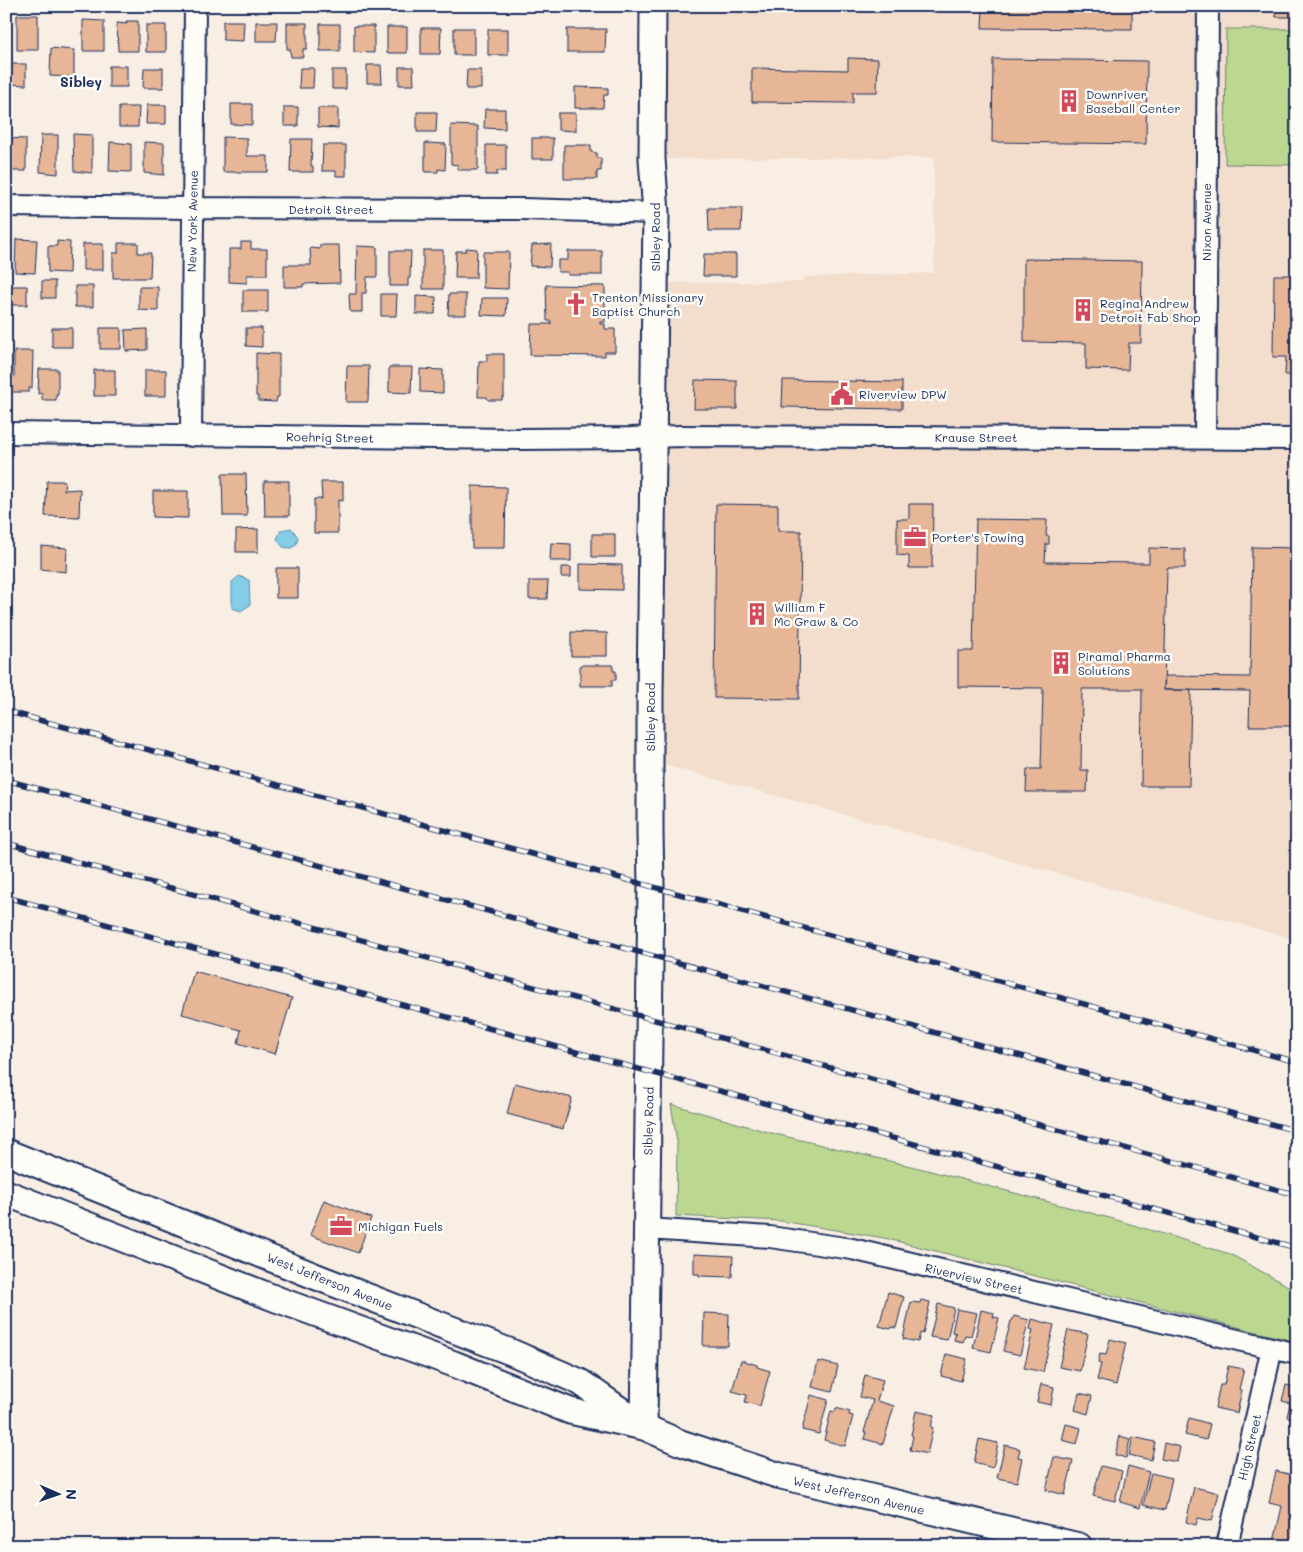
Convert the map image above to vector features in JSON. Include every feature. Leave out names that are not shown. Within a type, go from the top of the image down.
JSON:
[{"type":"main road","name":"Sibley Road","points":[[644,1427],[652,886],[650,695],[656,213],[652,159],[653,6]]},
{"type":"main road","name":"West Jefferson Avenue","points":[[6,1152],[511,1352],[580,1382],[644,1427]]},
{"type":"main road","name":"West Jefferson Avenue","points":[[6,1193],[279,1300],[454,1364],[570,1411],[644,1427],[681,1443],[776,1475],[1079,1546]]},
{"type":"main road","points":[[279,1300],[294,1267]]},
{"type":"street","name":"New York Avenue","points":[[190,436],[195,6]]},
{"type":"street","name":"Nixon Avenue","points":[[1205,438],[1208,6]]},
{"type":"street","name":"Detroit Street","points":[[6,206],[523,209],[656,213]]},
{"type":"street","name":"Roehrig Street","points":[[6,433],[522,439],[654,436]]},
{"type":"street","name":"Krause Street","points":[[654,436],[1297,439]]},
{"type":"street","name":"Riverview Street","points":[[647,1229],[770,1237],[852,1249],[1297,1354]]},
{"type":"street","name":"High Street","points":[[1227,1546],[1272,1348]]},
{"type":"shaded area","points":[[653,6],[935,11],[935,6],[1297,6],[1297,940],[650,761],[651,283],[803,282],[803,277],[934,273],[934,157],[652,159]]},
{"type":"green space","points":[[1226,29],[1297,29],[1297,165],[1225,164]]},
{"type":"green space","points":[[671,1104],[771,1133],[923,1169],[1110,1218],[1230,1254],[1297,1291],[1297,1342],[884,1238],[781,1221],[676,1216],[677,1142]]},
{"type":"water","points":[[291,528],[298,537],[296,545],[291,548],[283,547],[277,539],[281,530]]},
{"type":"water","points":[[239,576],[249,580],[250,605],[241,611],[232,608],[232,582]]},
{"type":"building","points":[[983,6],[1132,6],[1132,29],[982,28]]},
{"type":"building","points":[[1276,6],[1297,6],[1297,17],[1276,17]]},
{"type":"building","points":[[17,15],[38,15],[38,50],[17,50]]},
{"type":"building","points":[[83,20],[104,21],[104,51],[83,51]]},
{"type":"building","points":[[126,21],[138,21],[138,51],[118,51],[117,23],[127,24]]},
{"type":"building","points":[[223,21],[244,21],[243,41],[223,40]]},
{"type":"building","points":[[256,22],[277,22],[276,41],[256,41]]},
{"type":"building","points":[[287,23],[307,23],[307,49],[303,49],[303,57],[291,57],[290,49],[287,49]]},
{"type":"building","points":[[320,24],[340,24],[340,51],[320,51]]},
{"type":"building","points":[[146,25],[166,25],[166,52],[146,52]]},
{"type":"building","points":[[354,26],[374,26],[374,53],[354,52]]},
{"type":"building","points":[[387,27],[407,27],[407,53],[387,53]]},
{"type":"building","points":[[421,28],[441,28],[440,54],[421,54]]},
{"type":"building","points":[[454,28],[474,28],[474,55],[454,55]]},
{"type":"building","points":[[488,29],[508,29],[508,55],[488,55]]},
{"type":"building","points":[[567,29],[606,29],[605,52],[567,52]]},
{"type":"building","points":[[51,48],[74,50],[74,77],[50,76]]},
{"type":"building","points":[[848,58],[878,59],[877,92],[853,92],[853,103],[752,102],[752,68],[848,70]]},
{"type":"building","name":"Downriver Baseball Center","points":[[993,59],[1147,61],[1146,144],[992,142]]},
{"type":"building","points":[[9,64],[26,64],[26,85],[9,84]]},
{"type":"building","points":[[367,65],[381,65],[382,83],[367,83]]},
{"type":"building","points":[[109,66],[127,66],[127,87],[109,87]]},
{"type":"building","points":[[399,67],[413,67],[414,85],[399,85]]},
{"type":"building","points":[[144,68],[163,68],[163,88],[143,88]]},
{"type":"building","points":[[300,68],[314,68],[313,88],[299,88]]},
{"type":"building","points":[[332,70],[346,70],[346,89],[332,89]]},
{"type":"building","points":[[467,70],[481,70],[481,89],[466,89]]},
{"type":"building","points":[[575,87],[608,88],[608,95],[604,95],[603,108],[575,108]]},
{"type":"building","points":[[231,104],[252,104],[252,125],[231,124]]},
{"type":"building","points":[[147,105],[166,105],[166,124],[146,124]]},
{"type":"building","points":[[119,107],[139,107],[138,127],[119,127]]},
{"type":"building","points":[[284,107],[298,107],[298,126],[284,126]]},
{"type":"building","points":[[318,108],[338,108],[338,128],[318,127]]},
{"type":"building","points":[[485,109],[505,109],[505,129],[484,128]]},
{"type":"building","points":[[417,112],[437,112],[436,132],[417,132]]},
{"type":"building","points":[[558,113],[576,113],[576,131],[558,130]]},
{"type":"building","points":[[451,125],[478,126],[478,170],[458,170],[458,165],[451,164]]},
{"type":"building","points":[[73,134],[92,135],[92,173],[74,171]]},
{"type":"building","points":[[41,135],[58,135],[58,174],[40,172]]},
{"type":"building","points":[[223,137],[247,138],[247,156],[268,156],[268,172],[223,172]]},
{"type":"building","points":[[7,138],[26,139],[26,171],[7,171]]},
{"type":"building","points":[[532,138],[553,138],[553,159],[532,159]]},
{"type":"building","points":[[291,139],[312,139],[311,166],[313,166],[313,172],[290,172]]},
{"type":"building","points":[[110,142],[131,144],[131,172],[109,171]]},
{"type":"building","points":[[144,142],[164,143],[164,175],[144,173]]},
{"type":"building","points":[[425,143],[446,144],[445,170],[438,169],[438,172],[425,172]]},
{"type":"building","points":[[323,145],[346,145],[346,176],[336,176],[336,171],[322,171]]},
{"type":"building","points":[[486,145],[506,145],[506,171],[497,171],[497,175],[486,175]]},
{"type":"building","points":[[564,145],[591,145],[591,152],[597,153],[597,158],[601,158],[601,171],[597,171],[597,179],[564,179]]},
{"type":"building","points":[[708,208],[742,208],[741,231],[709,231]]},
{"type":"building","points":[[16,239],[37,240],[35,273],[15,272]]},
{"type":"building","points":[[57,241],[70,242],[69,273],[48,272],[48,246],[57,246]]},
{"type":"building","points":[[241,242],[251,242],[251,249],[267,249],[267,275],[247,275],[247,283],[229,282],[229,249],[241,249]]},
{"type":"building","points":[[118,243],[138,243],[138,253],[151,253],[150,278],[113,278],[113,253],[118,253]]},
{"type":"building","points":[[83,244],[103,244],[103,270],[83,270]]},
{"type":"building","points":[[551,244],[550,267],[530,266],[532,245]]},
{"type":"building","points":[[320,245],[339,245],[340,283],[303,284],[303,287],[284,287],[284,265],[311,265],[310,248],[320,249]]},
{"type":"building","points":[[357,246],[377,247],[377,277],[367,277],[366,293],[362,293],[362,312],[350,312],[349,294],[356,294]]},
{"type":"building","points":[[466,248],[477,249],[476,278],[455,278],[456,251],[466,251]]},
{"type":"building","points":[[423,250],[443,250],[443,289],[423,289]]},
{"type":"building","points":[[390,251],[411,251],[408,286],[390,286]]},
{"type":"building","points":[[568,251],[602,251],[602,275],[568,275],[568,272],[558,272],[558,260],[568,260]]},
{"type":"building","points":[[483,252],[509,252],[508,289],[483,288]]},
{"type":"building","points":[[704,254],[736,254],[736,276],[703,276]]},
{"type":"building","name":"Regina Andrew Detroit Fab Shop","points":[[1024,259],[1142,261],[1141,343],[1129,343],[1128,370],[1086,369],[1086,343],[1024,342]]},
{"type":"building","points":[[1274,275],[1297,275],[1297,375],[1285,375],[1286,357],[1273,357]]},
{"type":"building","points":[[42,281],[55,281],[55,298],[42,298]]},
{"type":"building","name":"Trenton Missionary Baptist Church","points":[[546,285],[605,286],[605,322],[600,322],[600,324],[605,324],[605,329],[615,329],[615,352],[605,352],[605,356],[530,355],[531,324],[551,324],[551,321],[547,321]]},
{"type":"building","points":[[9,286],[27,286],[27,305],[8,305]]},
{"type":"building","points":[[75,286],[93,286],[93,307],[75,307]]},
{"type":"building","points":[[139,287],[158,287],[158,311],[139,310]]},
{"type":"building","points":[[243,290],[268,290],[268,312],[243,312]]},
{"type":"building","points":[[381,294],[397,294],[396,316],[381,316]]},
{"type":"building","points":[[449,294],[466,294],[466,315],[448,315]]},
{"type":"building","points":[[416,296],[436,297],[435,314],[416,314]]},
{"type":"building","points":[[482,298],[507,298],[506,316],[481,315]]},
{"type":"building","points":[[52,328],[72,328],[72,347],[52,347]]},
{"type":"building","points":[[100,328],[121,328],[121,349],[100,349]]},
{"type":"building","points":[[246,328],[262,328],[262,347],[246,346]]},
{"type":"building","points":[[147,329],[147,350],[126,351],[125,330]]},
{"type":"building","points":[[14,351],[33,351],[32,388],[29,388],[29,392],[8,392],[6,377],[14,377]]},
{"type":"building","points":[[256,353],[279,354],[279,397],[277,397],[276,402],[258,401],[258,396],[256,396]]},
{"type":"building","points":[[487,354],[504,354],[504,397],[502,397],[502,400],[488,400],[487,397],[478,397],[479,361],[487,361]]},
{"type":"building","points":[[347,366],[369,366],[368,402],[346,402]]},
{"type":"building","points":[[389,367],[412,367],[411,393],[389,392]]},
{"type":"building","points":[[39,369],[58,369],[58,394],[56,394],[56,400],[42,400],[42,393],[38,394]]},
{"type":"building","points":[[420,369],[443,370],[443,393],[420,392]]},
{"type":"building","points":[[94,370],[115,370],[115,396],[94,396]]},
{"type":"building","points":[[145,370],[166,370],[166,396],[145,396]]},
{"type":"building","points":[[695,380],[737,381],[737,409],[694,409]]},
{"type":"building","name":"Riverview DPW","points":[[783,380],[902,382],[902,409],[782,407]]},
{"type":"building","points":[[222,474],[246,474],[247,516],[223,516]]},
{"type":"building","points":[[47,481],[65,481],[64,490],[80,489],[79,517],[45,516]]},
{"type":"building","points":[[264,481],[289,481],[289,516],[265,516]]},
{"type":"building","points":[[321,482],[343,482],[343,501],[338,500],[338,533],[314,533],[314,499],[322,499]]},
{"type":"building","points":[[472,486],[506,487],[505,548],[472,548]]},
{"type":"building","points":[[153,491],[188,491],[188,518],[153,517]]},
{"type":"building","name":"William F Mc Graw & Co","points":[[716,504],[778,505],[778,531],[801,531],[799,699],[714,698]]},
{"type":"building","name":"Porter's Towing","points":[[909,504],[933,504],[932,568],[909,568],[909,556],[897,555],[897,519],[909,519]]},
{"type":"building","name":"Piramal Pharma Solutions","points":[[976,519],[1047,520],[1046,536],[1049,536],[1049,544],[1046,544],[1045,562],[1149,563],[1149,548],[1185,549],[1185,568],[1167,568],[1164,690],[1191,690],[1189,786],[1141,786],[1142,689],[1082,689],[1081,770],[1088,770],[1087,792],[1026,792],[1027,769],[1041,769],[1043,688],[958,687],[958,651],[973,651]]},
{"type":"building","points":[[258,529],[258,552],[236,552],[236,530]]},
{"type":"building","points":[[592,534],[615,534],[615,557],[592,557]]},
{"type":"building","points":[[551,543],[571,544],[571,561],[550,561]]},
{"type":"building","points":[[41,546],[67,548],[66,572],[41,569]]},
{"type":"building","name":"Piramal Pharma Solutions","points":[[1252,547],[1297,548],[1297,726],[1249,726],[1250,691],[1164,690],[1165,676],[1250,677]]},
{"type":"building","points":[[580,564],[622,565],[622,590],[580,589]]},
{"type":"building","points":[[561,567],[571,567],[571,577],[561,577]]},
{"type":"building","points":[[276,568],[298,568],[298,598],[276,598]]},
{"type":"building","points":[[529,581],[548,581],[547,599],[529,599]]},
{"type":"building","points":[[571,632],[607,633],[607,656],[571,656]]},
{"type":"building","points":[[580,665],[613,665],[613,671],[616,671],[616,680],[612,680],[612,686],[580,686]]},
{"type":"building","points":[[194,971],[292,998],[275,1054],[238,1043],[241,1030],[182,1014]]},
{"type":"building","points":[[515,1083],[572,1098],[563,1129],[507,1114]]},
{"type":"building","name":"Michigan Fuels","points":[[324,1200],[371,1218],[358,1253],[310,1235]]},
{"type":"building","points":[[694,1254],[733,1256],[732,1277],[699,1276],[699,1274],[694,1274]]},
{"type":"building","points":[[888,1292],[904,1297],[896,1328],[892,1327],[891,1329],[879,1326]]},
{"type":"building","points":[[921,1300],[930,1302],[923,1334],[920,1333],[918,1342],[903,1339],[911,1302],[920,1303]]},
{"type":"building","points":[[938,1304],[954,1308],[947,1340],[930,1337]]},
{"type":"building","points":[[957,1309],[977,1313],[971,1336],[965,1335],[963,1342],[954,1340],[956,1333],[952,1332]]},
{"type":"building","points":[[981,1310],[994,1313],[993,1317],[999,1318],[991,1352],[973,1348]]},
{"type":"building","points":[[704,1313],[729,1314],[728,1346],[703,1346]]},
{"type":"building","points":[[1014,1316],[1029,1320],[1020,1355],[1003,1351]]},
{"type":"building","points":[[1032,1319],[1054,1325],[1043,1372],[1024,1368],[1033,1330],[1030,1329]]},
{"type":"building","points":[[1068,1330],[1088,1334],[1080,1371],[1059,1367]]},
{"type":"building","points":[[1110,1339],[1126,1343],[1116,1385],[1097,1380],[1101,1364],[1098,1363],[1100,1354],[1106,1355]]},
{"type":"building","points":[[946,1354],[967,1359],[961,1381],[941,1376]]},
{"type":"building","points":[[741,1360],[770,1371],[760,1406],[745,1402],[747,1395],[732,1391]]},
{"type":"building","points":[[818,1361],[838,1366],[832,1392],[812,1387]]},
{"type":"building","points":[[1228,1366],[1244,1369],[1239,1389],[1242,1390],[1237,1413],[1215,1408],[1220,1385],[1224,1385]]},
{"type":"building","points":[[865,1375],[883,1380],[877,1401],[894,1406],[883,1444],[864,1439],[866,1432],[864,1432],[873,1400],[860,1397]]},
{"type":"building","points":[[1041,1384],[1054,1387],[1051,1405],[1037,1402]]},
{"type":"building","points":[[1297,1384],[1297,1419],[1287,1417],[1290,1403],[1282,1401],[1286,1385],[1296,1387]]},
{"type":"building","points":[[1079,1393],[1092,1396],[1088,1414],[1075,1410]]},
{"type":"building","points":[[811,1395],[828,1400],[819,1434],[802,1430]]},
{"type":"building","points":[[836,1408],[850,1412],[849,1415],[853,1416],[845,1446],[824,1440],[831,1411],[835,1412]]},
{"type":"building","points":[[916,1411],[934,1415],[927,1454],[910,1450]]},
{"type":"building","points":[[1189,1418],[1210,1424],[1206,1440],[1185,1435]]},
{"type":"building","points":[[1066,1424],[1081,1428],[1077,1444],[1062,1440]]},
{"type":"building","points":[[1120,1436],[1130,1439],[1126,1458],[1115,1455]]},
{"type":"building","points":[[1133,1437],[1155,1442],[1151,1460],[1129,1455]]},
{"type":"building","points":[[979,1439],[998,1443],[993,1468],[974,1463]]},
{"type":"building","points":[[1164,1443],[1180,1447],[1177,1462],[1161,1459]]},
{"type":"building","points":[[1005,1445],[1020,1449],[1018,1457],[1022,1458],[1017,1482],[997,1478]]},
{"type":"building","points":[[1054,1457],[1073,1461],[1065,1495],[1046,1490]]},
{"type":"building","points":[[1101,1466],[1122,1471],[1115,1501],[1093,1496]]},
{"type":"building","points":[[1128,1466],[1149,1472],[1140,1508],[1120,1502]]},
{"type":"building","points":[[1276,1471],[1297,1476],[1297,1546],[1273,1546],[1282,1506],[1269,1503]]},
{"type":"building","points":[[1151,1473],[1172,1478],[1165,1510],[1143,1505]]},
{"type":"building","points":[[1194,1487],[1219,1493],[1212,1521],[1198,1518],[1196,1525],[1186,1522]]},
{"type":"railway","points":[[6,711],[1297,1062]]},
{"type":"railway","points":[[6,780],[1297,1131]]},
{"type":"railway","points":[[6,843],[1297,1195]]},
{"type":"railway","points":[[6,897],[1297,1248]]},
{"type":"place","name":"Downriver Baseball Center","points":[[1069,101]]},
{"type":"place","name":"Trenton Missionary Baptist Church","points":[[576,304]]},
{"type":"place","name":"Regina Andrew Detroit Fab Shop","points":[[1083,310]]},
{"type":"place","name":"Riverview DPW","points":[[842,394]]},
{"type":"place","name":"Porter's Towing","points":[[915,537]]},
{"type":"place","name":"William F Mc Graw & Co","points":[[757,614]]},
{"type":"place","name":"Piramal Pharma Solutions","points":[[1061,663]]},
{"type":"place","name":"Michigan Fuels","points":[[341,1226]]},
{"type":"district","name":"Sibley","points":[[81,81]]}]
